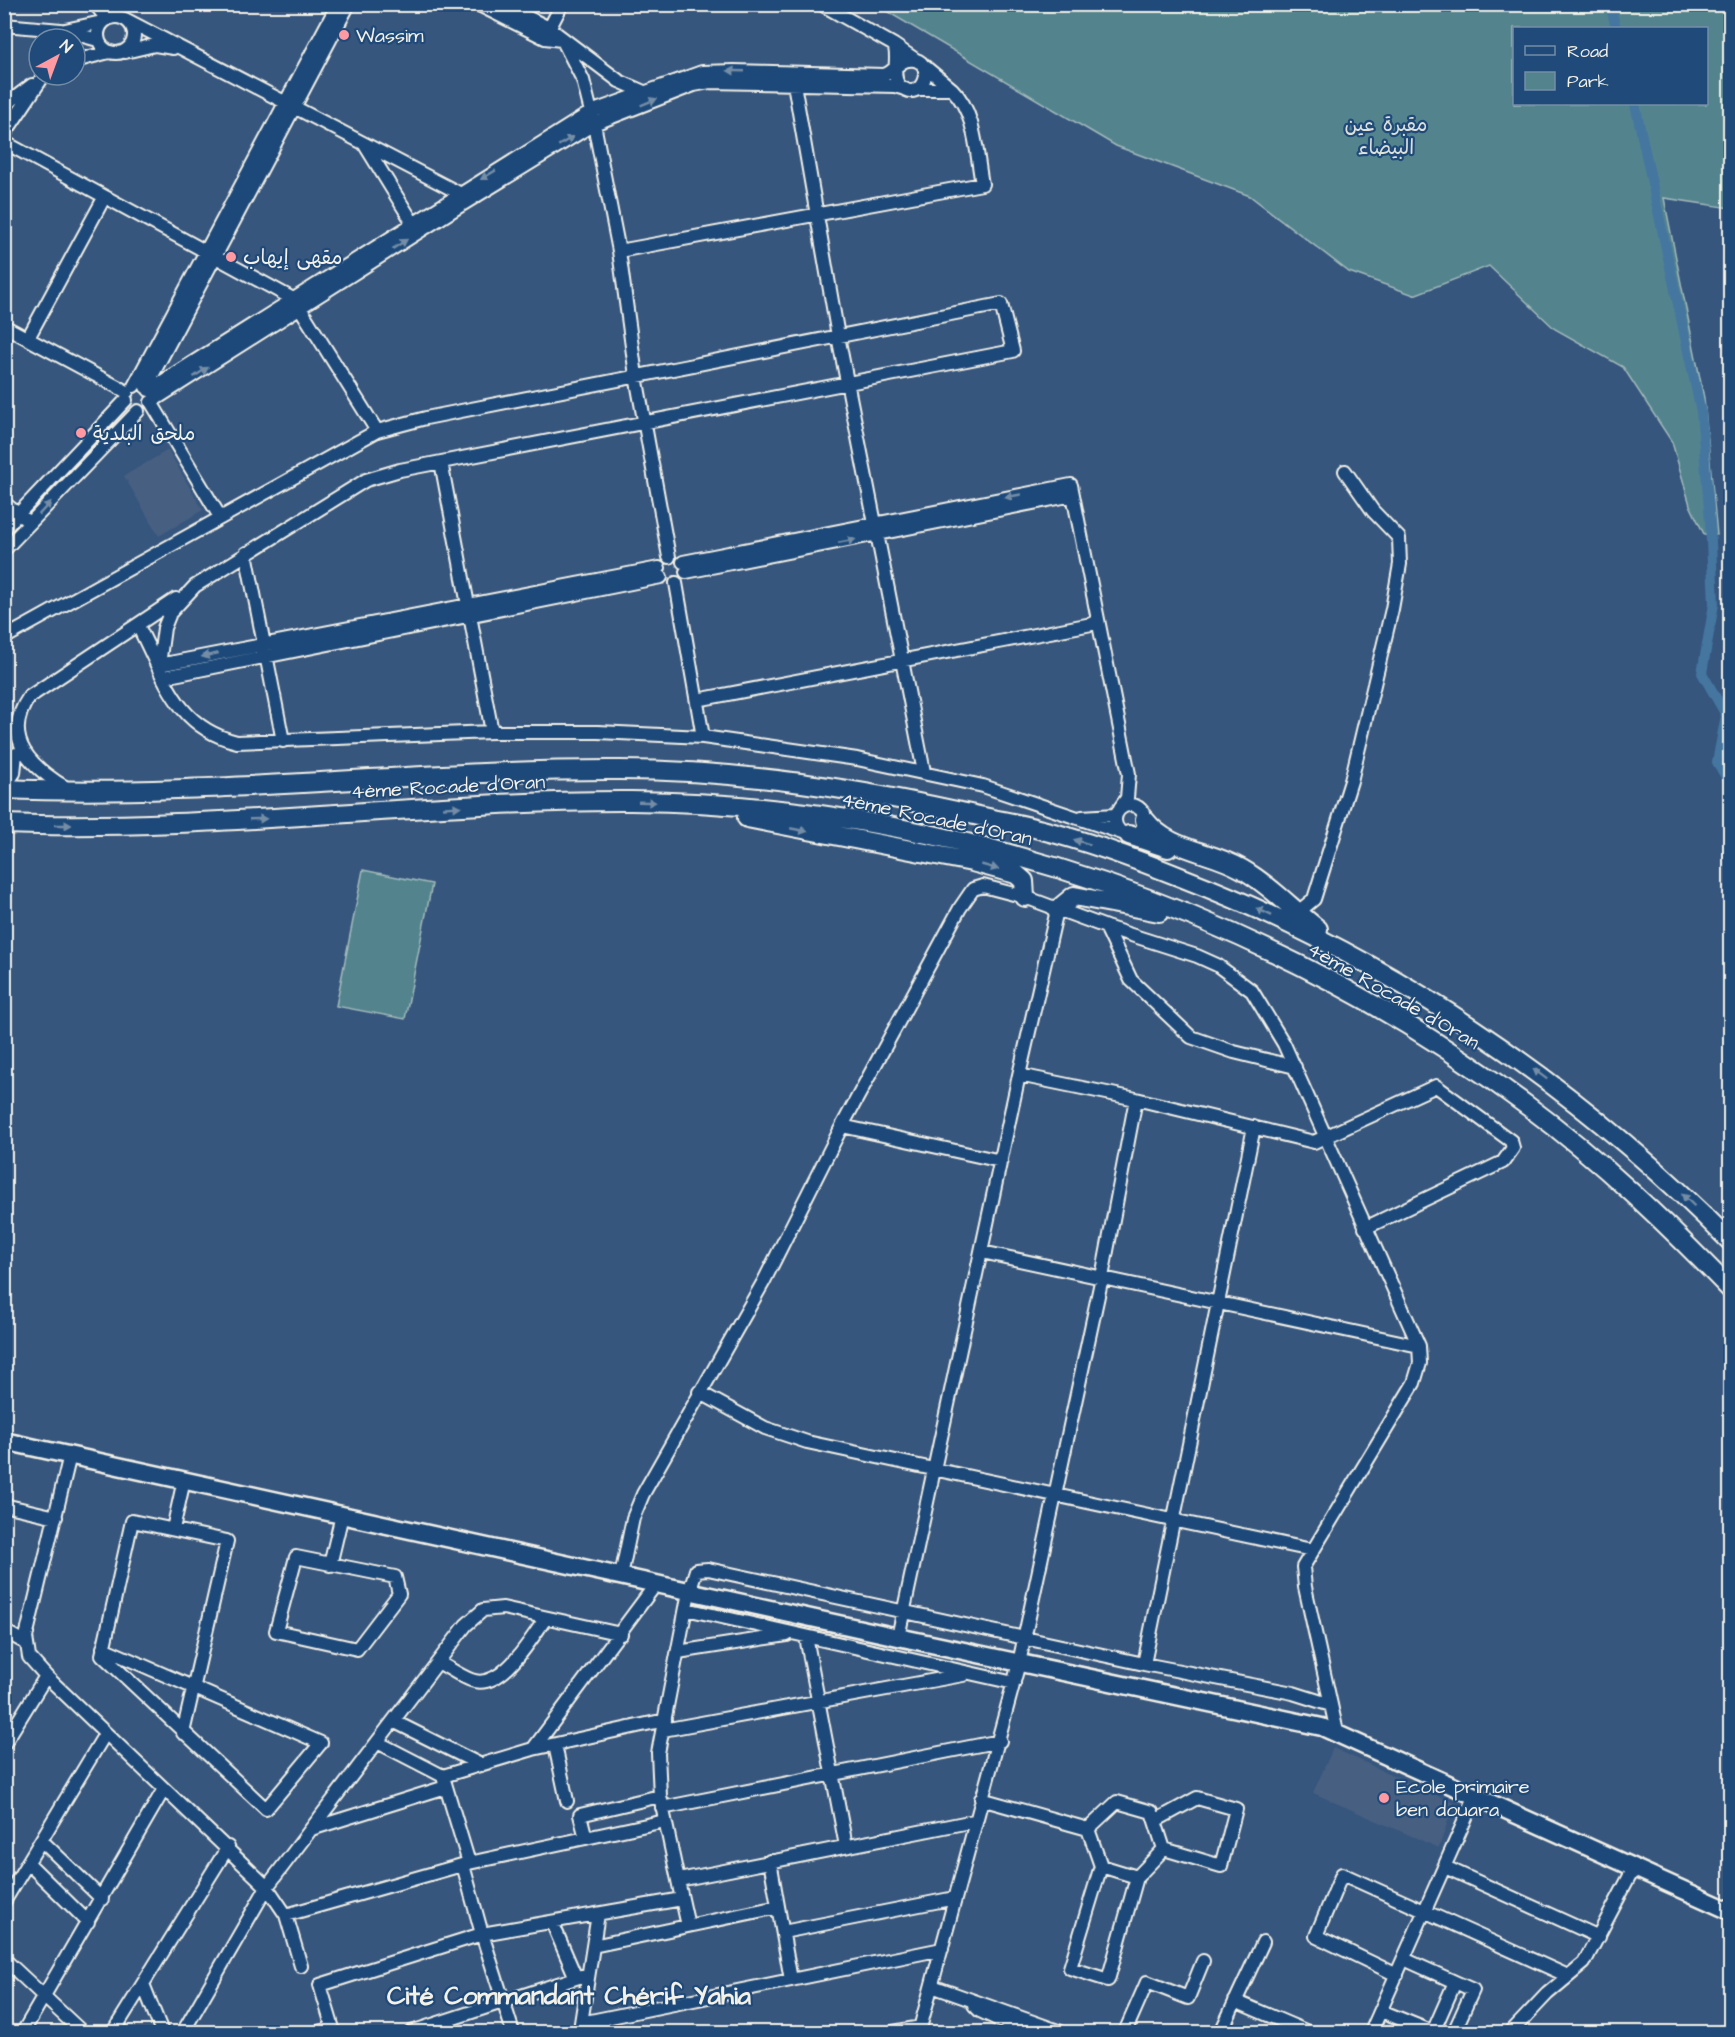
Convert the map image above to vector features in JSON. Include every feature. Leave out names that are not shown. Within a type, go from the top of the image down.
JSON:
[{"type":"highway","name":"4ème Rocade d'Oran","points":[[4,789],[73,791],[201,788],[506,771],[676,771],[789,781],[923,803],[1043,830],[1160,868],[1252,906],[1355,958],[1433,1002],[1539,1073],[1628,1145],[1731,1241]]},
{"type":"highway","name":"4ème Rocade d'Oran","points":[[4,824],[62,825],[300,818],[518,803],[681,803],[831,818],[935,837],[1008,854],[1107,883],[1206,922],[1329,981],[1418,1032],[1489,1078],[1614,1175],[1731,1289]]},
{"type":"highway","points":[[681,803],[796,829],[972,862],[1016,874],[1024,881],[1025,897]]},
{"type":"highway","points":[[1143,816],[1167,842],[1230,862],[1245,871],[1355,958]]},
{"type":"highway","points":[[1127,835],[1208,860],[1215,863],[1218,871],[1213,878],[1208,878],[1160,868]]},
{"type":"highway","points":[[1057,910],[1074,896],[1206,922]]},
{"type":"main road","points":[[4,1441],[1338,1732],[1731,1911]]},
{"type":"street","points":[[87,53],[134,40],[133,28],[113,19],[95,4]]},
{"type":"street","points":[[107,48],[98,29],[113,19],[123,4]]},
{"type":"street","points":[[139,393],[289,105],[338,4]]},
{"type":"street","points":[[289,105],[349,4]]},
{"type":"street","points":[[477,4],[563,41],[619,81],[644,92]]},
{"type":"street","points":[[501,4],[547,33]]},
{"type":"street","points":[[547,33],[562,4]]},
{"type":"street","points":[[619,251],[982,184],[969,112],[961,98],[921,63],[821,4]]},
{"type":"street","points":[[75,27],[113,19],[183,50],[462,198]]},
{"type":"street","points":[[4,25],[27,27]]},
{"type":"street","points":[[87,40],[107,48]]},
{"type":"street","points":[[563,41],[583,80],[593,118],[619,251],[636,376],[669,557],[685,567],[1072,490],[1129,774],[1127,798],[1118,812],[1117,829],[1127,835]]},
{"type":"street","points":[[87,56],[107,48],[155,45],[183,50]]},
{"type":"street","points":[[894,45],[898,58],[897,83],[911,89]]},
{"type":"street","points":[[593,118],[694,85],[727,81],[884,75],[905,61],[921,63]]},
{"type":"street","points":[[911,89],[926,78],[921,63]]},
{"type":"street","points":[[4,529],[139,393],[298,304],[462,198],[593,118],[644,92],[702,72],[726,70],[911,89],[952,89]]},
{"type":"street","points":[[793,78],[838,336],[924,772]]},
{"type":"street","points":[[4,106],[29,87]]},
{"type":"street","points":[[4,135],[36,87]]},
{"type":"street","points":[[4,142],[298,304],[377,431]]},
{"type":"street","points":[[364,144],[413,223]]},
{"type":"street","points":[[28,338],[104,198]]},
{"type":"street","points":[[298,304],[413,223],[462,198]]},
{"type":"street","points":[[4,638],[377,431],[426,418],[1001,304],[1013,351],[384,473],[366,480],[246,552],[19,705],[11,717],[8,728],[8,738],[16,754],[73,791]]},
{"type":"street","points":[[4,326],[139,393],[220,517]]},
{"type":"street","points":[[4,550],[138,411],[146,409],[139,393]]},
{"type":"street","points":[[441,462],[492,732]]},
{"type":"street","points":[[1297,913],[1314,899],[1351,781],[1392,609],[1400,564],[1399,538],[1373,512],[1345,471]]},
{"type":"street","points":[[4,503],[30,523]]},
{"type":"street","points":[[246,552],[283,741]]},
{"type":"street","points":[[660,572],[663,561],[669,557]]},
{"type":"street","points":[[660,572],[668,583],[676,583],[683,579],[685,567]]},
{"type":"street","points":[[161,671],[660,572]]},
{"type":"street","points":[[676,583],[703,737]]},
{"type":"street","points":[[161,671],[164,628],[170,613],[195,586]]},
{"type":"street","points":[[697,700],[1097,623]]},
{"type":"street","points":[[138,626],[179,706],[204,730],[237,742],[492,732],[598,732],[703,737],[778,746],[924,772],[983,786],[1081,817],[1095,825],[1127,835],[1138,832],[1143,816],[1136,786],[1129,774]]},
{"type":"street","points":[[4,789],[14,773],[16,754]]},
{"type":"street","points":[[1081,817],[1118,812],[1130,805],[1143,816]]},
{"type":"street","points":[[621,1576],[633,1518],[643,1494],[764,1281],[842,1126],[967,896],[974,889],[983,886],[1025,897],[1106,927],[1197,956],[1217,965],[1252,991],[1265,1009],[1295,1067],[1419,1346],[1420,1363],[1414,1383],[1312,1550],[1302,1574],[1338,1732]]},
{"type":"street","points":[[898,1637],[1019,1075],[1057,910]]},
{"type":"street","points":[[1106,927],[1131,980],[1191,1037],[1234,1052],[1295,1067]]},
{"type":"street","points":[[1019,1075],[1137,1099],[1314,1142],[1436,1086],[1511,1141],[1513,1148],[1503,1162],[1365,1228]]},
{"type":"street","points":[[893,2032],[920,2030],[974,1821],[1000,1742],[1102,1277],[1137,1099]]},
{"type":"street","points":[[842,1126],[1001,1161]]},
{"type":"street","points":[[1144,1664],[1254,1127]]},
{"type":"street","points":[[982,1252],[1419,1346]]},
{"type":"street","points":[[699,1392],[765,1428],[787,1437],[1312,1550]]},
{"type":"street","points":[[70,1455],[26,1643],[29,1657],[105,1734],[228,1847],[267,1887],[286,1915],[301,1966]]},
{"type":"street","points":[[173,1530],[184,1480]]},
{"type":"street","points":[[4,1505],[56,1517]]},
{"type":"street","points":[[330,1565],[342,1515]]},
{"type":"street","points":[[104,1648],[194,1686],[321,1743],[266,1809],[183,1733],[102,1655],[132,1521],[227,1541],[194,1686],[183,1733]]},
{"type":"street","points":[[296,1557],[330,1565],[395,1577],[399,1594],[357,1649],[276,1631],[296,1557]]},
{"type":"street","points":[[688,1926],[665,1821],[658,1753],[689,1592],[696,1570],[708,1569],[1144,1664],[1293,1693],[1331,1705]]},
{"type":"street","points":[[533,1749],[621,1634],[656,1584]]},
{"type":"street","points":[[183,2032],[267,1887],[466,1625],[483,1610],[503,1608],[621,1634]]},
{"type":"street","points":[[686,1609],[1014,1683]]},
{"type":"street","points":[[438,1662],[473,1681],[490,1681],[504,1673],[546,1618]]},
{"type":"street","points":[[4,1631],[26,1643]]},
{"type":"street","points":[[678,1652],[794,1634]]},
{"type":"street","points":[[807,1637],[846,1846]]},
{"type":"street","points":[[311,1829],[444,1781],[481,1765],[533,1749],[970,1673]]},
{"type":"street","points":[[4,1744],[46,1676]]},
{"type":"street","points":[[393,1721],[481,1765]]},
{"type":"street","points":[[4,1902],[105,1734]]},
{"type":"street","points":[[377,1742],[444,1781],[482,1934],[513,2032]]},
{"type":"street","points":[[586,1838],[580,1815],[834,1774],[1000,1742]]},
{"type":"street","points":[[555,1745],[567,1801]]},
{"type":"street","points":[[23,2032],[165,1789]]},
{"type":"street","points":[[1371,2032],[1476,1795]]},
{"type":"street","points":[[1155,1821],[1197,1798],[1236,1809],[1221,1866],[1164,1849]]},
{"type":"street","points":[[981,1799],[1088,1829]]},
{"type":"street","points":[[1088,1829],[1117,1802],[1152,1812],[1164,1849]]},
{"type":"street","points":[[286,1915],[466,1864],[665,1821]]},
{"type":"street","points":[[679,1880],[974,1821]]},
{"type":"street","points":[[1088,1829],[1101,1866],[1070,1968],[1108,1980],[1137,1877],[1164,1849]]},
{"type":"street","points":[[42,1840],[102,1899]]},
{"type":"street","points":[[113,2032],[228,1847]]},
{"type":"street","points":[[770,1861],[791,1980]]},
{"type":"street","points":[[28,1863],[88,1922]]},
{"type":"street","points":[[1101,1866],[1137,1877]]},
{"type":"street","points":[[1445,1867],[1599,1937]]},
{"type":"street","points":[[1512,2032],[1547,1994],[1584,1963],[1634,1868]]},
{"type":"street","points":[[1397,1975],[1316,1936],[1342,1874],[1568,1977]]},
{"type":"street","points":[[783,1932],[955,1898]]},
{"type":"street","points":[[318,2032],[333,2030],[320,1985],[482,1934],[682,1899]]},
{"type":"street","points":[[593,1946],[778,1907]]},
{"type":"street","points":[[581,2023],[582,1976],[593,1946],[598,1914]]},
{"type":"street","points":[[552,1922],[582,1976]]},
{"type":"street","points":[[1221,2032],[1263,1942]]},
{"type":"street","points":[[581,2023],[942,1949]]},
{"type":"street","points":[[4,1959],[82,2032]]},
{"type":"street","points":[[1404,1959],[1473,1990],[1454,2032]]},
{"type":"street","points":[[1125,2032],[1147,1982],[1188,1998],[1203,1961]]},
{"type":"street","points":[[411,2032],[582,1976]]},
{"type":"street","points":[[1381,2011],[1432,2032],[1455,1982]]},
{"type":"street","points":[[143,1984],[162,2032]]},
{"type":"street","points":[[932,1986],[1058,2032]]},
{"type":"street","points":[[968,1999],[980,2011],[1025,2032]]},
{"type":"street","points":[[1235,2001],[1308,2032]]},
{"type":"street","points":[[581,2023],[617,2032]]},
{"type":"shaded area","points":[[168,450],[203,510],[159,536],[124,476]]},
{"type":"shaded area","name":"Ecole primaire ben douara","points":[[1333,1748],[1454,1803],[1439,1848],[1313,1793]]},
{"type":"green space","name":"مقبرة عين البيضاء","points":[[876,5],[1730,5],[1730,208],[1664,198],[1704,398],[1717,535],[1704,534],[1690,505],[1672,442],[1623,367],[1555,329],[1489,266],[1414,295],[1349,272],[1250,196],[1116,146]]},
{"type":"green space","points":[[363,870],[432,884],[405,1019],[336,1006]]},
{"type":"waterway","points":[[1610,4],[1616,27]]},
{"type":"waterway","points":[[1635,105],[1701,412],[1714,604],[1702,673],[1726,715],[1717,762],[1730,784]]},
{"type":"place","name":"Wassim","points":[[344,35]]},
{"type":"place","name":"مقهى إيهاب","points":[[231,257]]},
{"type":"place","name":"ملحق البلدية","points":[[81,433]]},
{"type":"place","name":"Ecole primaire ben douara","points":[[1384,1798]]},
{"type":"district","name":"Cité Commandant Chérif Yahia","points":[[569,1995]]}]
